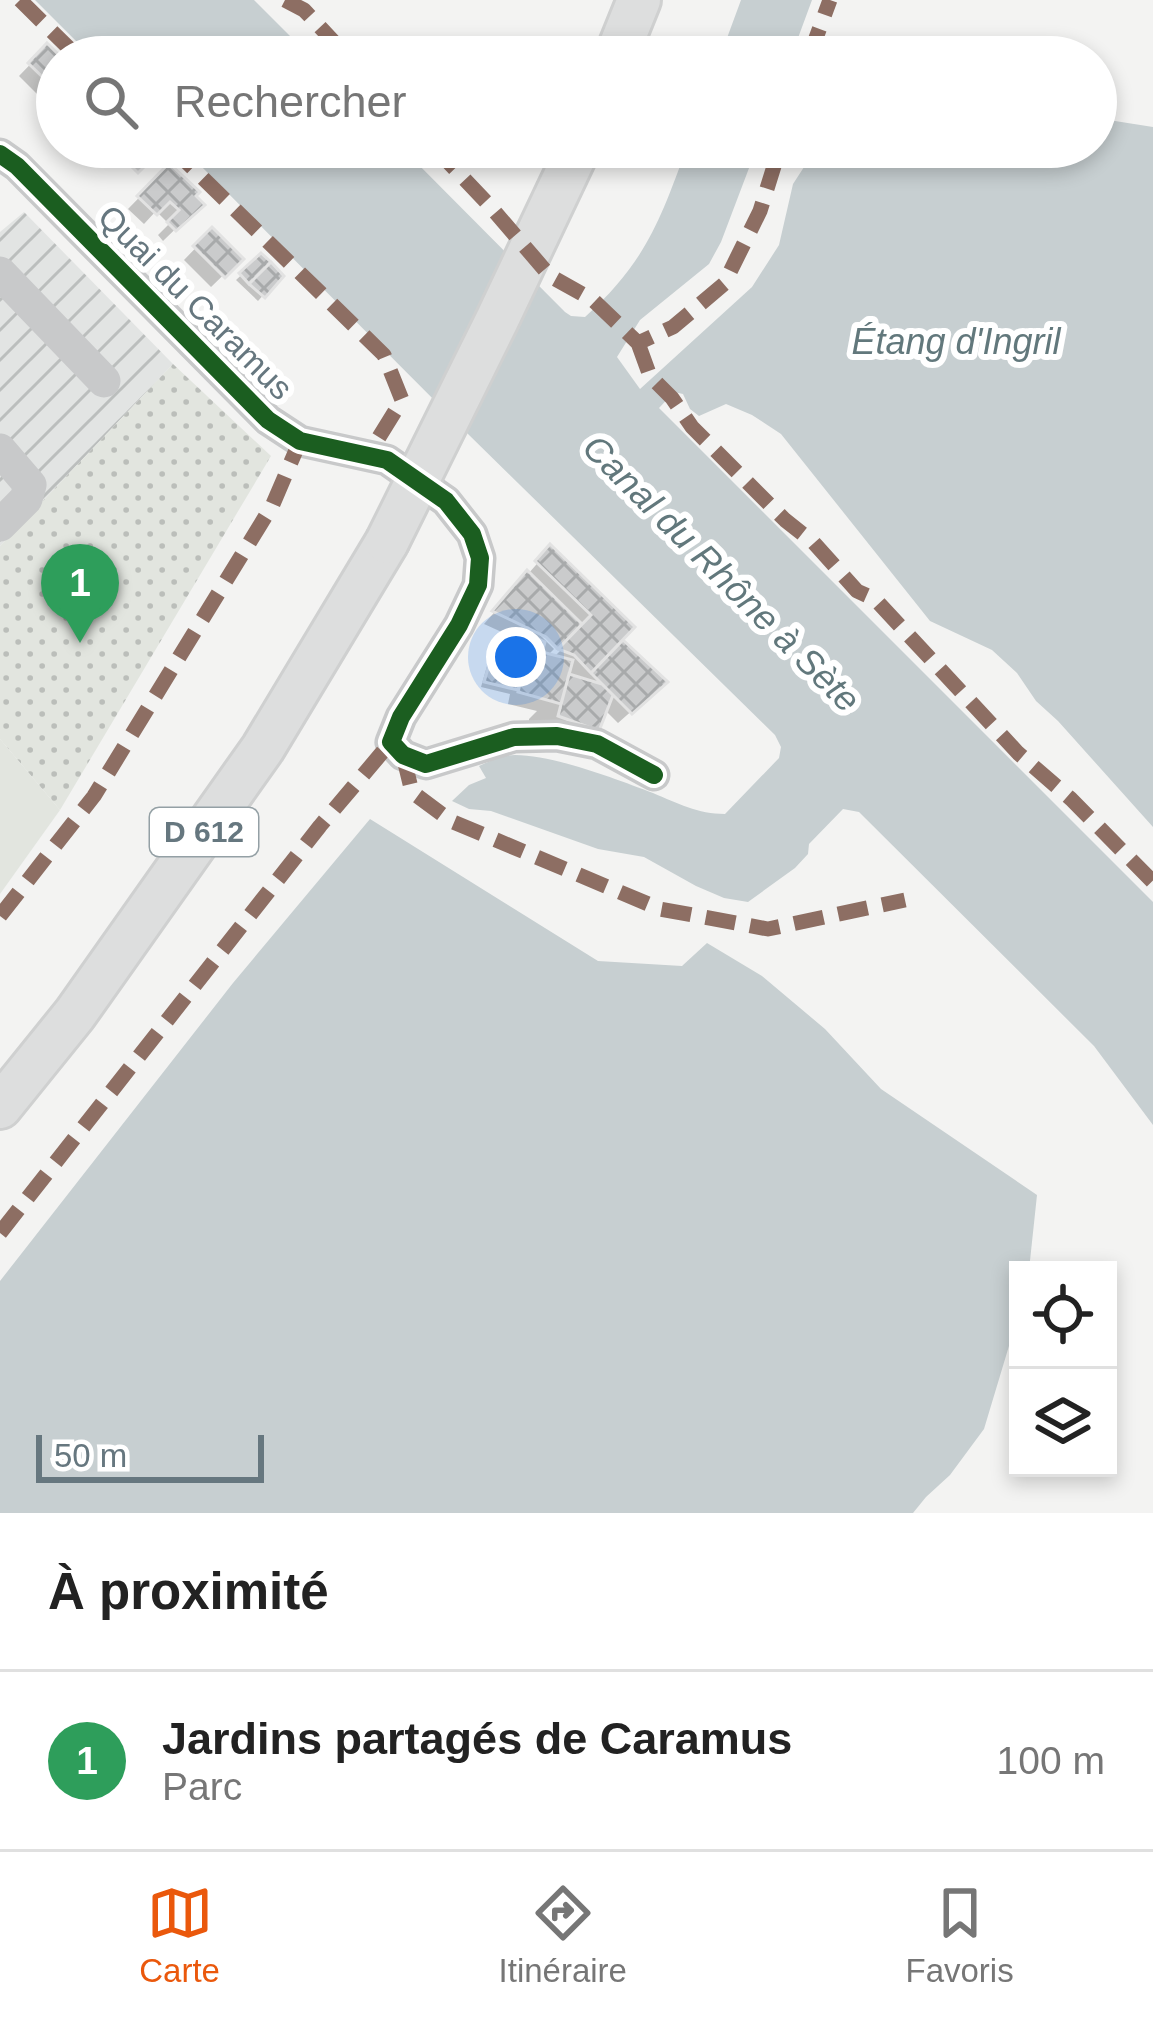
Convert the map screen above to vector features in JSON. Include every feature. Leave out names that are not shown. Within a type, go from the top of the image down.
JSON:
[{"type":"main road","points":[[624,36],[639,0]]},
{"type":"main road","name":"D 612","points":[[0,1108],[75,1014],[262,748],[387,542],[569,168]]},
{"type":"street","name":"Quai du Caramus","points":[[6,168],[268,420],[300,441],[387,460],[446,501],[472,535],[480,558],[478,585],[459,625],[401,717],[391,742],[403,755],[427,764],[514,737],[557,736],[597,744],[654,775]]},
{"type":"street","points":[[0,273],[104,381]]},
{"type":"street","points":[[0,450],[30,484],[26,500],[0,525]]},
{"type":"shaded area","points":[[24,212],[173,364],[0,546],[0,232]]},
{"type":"shaded area","points":[[173,364],[271,456],[60,810],[0,739],[0,546]]},
{"type":"shaded area","points":[[0,739],[60,810],[0,894]]},
{"type":"water","points":[[35,0],[254,0],[290,36],[71,36]]},
{"type":"water","points":[[741,0],[812,0],[799,36],[728,36]]},
{"type":"water","points":[[1117,121],[1153,127],[1153,827],[1036,701],[1017,673],[992,650],[930,621],[781,434],[726,404],[699,416],[683,394],[674,392],[659,408],[1153,902],[1153,1125],[1094,1046],[859,812],[843,809],[809,844],[808,854],[795,868],[748,902],[696,886],[644,857],[598,849],[452,801],[469,785],[486,778],[479,766],[515,755],[566,763],[688,807],[725,814],[779,758],[781,747],[775,735],[203,168],[422,168],[565,312],[585,317],[637,259],[679,168],[749,168],[709,264],[640,320],[617,357],[640,389],[752,287],[779,245],[793,184],[803,168],[1117,168]]},
{"type":"water","points":[[370,819],[598,961],[682,966],[707,943],[762,976],[825,1029],[881,1089],[1037,1195],[1030,1261],[1009,1261],[1009,1346],[984,1429],[950,1475],[913,1513],[0,1513],[0,1281],[233,983]]},
{"type":"building","points":[[164,168],[174,168],[200,192],[196,196],[205,205],[176,231],[167,222],[179,210],[170,202],[157,215],[137,196]]},
{"type":"building","points":[[212,227],[244,259],[225,278],[193,246]]},
{"type":"building","points":[[261,253],[271,262],[249,284],[239,273]]},
{"type":"building","points":[[271,262],[284,276],[265,298],[249,284]]},
{"type":"building","points":[[550,544],[635,627],[591,673],[574,655],[558,649],[591,615],[535,561]]},
{"type":"building","points":[[527,570],[582,624],[558,649],[546,637],[492,611]]},
{"type":"building","points":[[532,636],[545,642],[542,652],[573,660],[561,704],[518,692]]},
{"type":"building","points":[[623,640],[668,682],[632,714],[591,673]]},
{"type":"building","points":[[491,658],[524,666],[518,690],[484,682]]},
{"type":"building","points":[[569,674],[602,684],[613,695],[599,731],[558,716]]},
{"type":"marked path","points":[[20,0],[57,36]]},
{"type":"marked path","points":[[285,0],[304,10],[328,36]]},
{"type":"marked path","points":[[817,36],[830,0]]},
{"type":"marked path","points":[[193,168],[384,355],[402,400],[368,455]]},
{"type":"marked path","points":[[454,168],[550,276],[593,300],[638,343],[673,327],[724,284],[760,211],[773,168]]},
{"type":"marked path","points":[[638,343],[650,376],[692,427],[814,543],[857,591],[875,599],[1018,753],[1153,882]]},
{"type":"marked path","points":[[0,916],[94,796],[273,504],[300,441]]},
{"type":"marked path","points":[[0,1233],[391,742]]},
{"type":"marked path","points":[[403,755],[412,792],[451,821],[660,909],[768,929],[905,900]]},
{"type":"cycle path","points":[[0,154],[268,420],[300,441],[387,460],[446,501],[472,534],[480,558],[478,585],[459,625],[401,717],[391,742],[403,755],[426,764],[514,737],[557,736],[597,744],[654,775]]},
{"type":"place","name":"Jardins partagés de Caramus","points":[[80,643]]},
{"type":"water label","name":"Étang d'Ingril","points":[[956,341]]},
{"type":"water label","name":"Canal du Rhône à Sète","points":[[722,573]]}]
